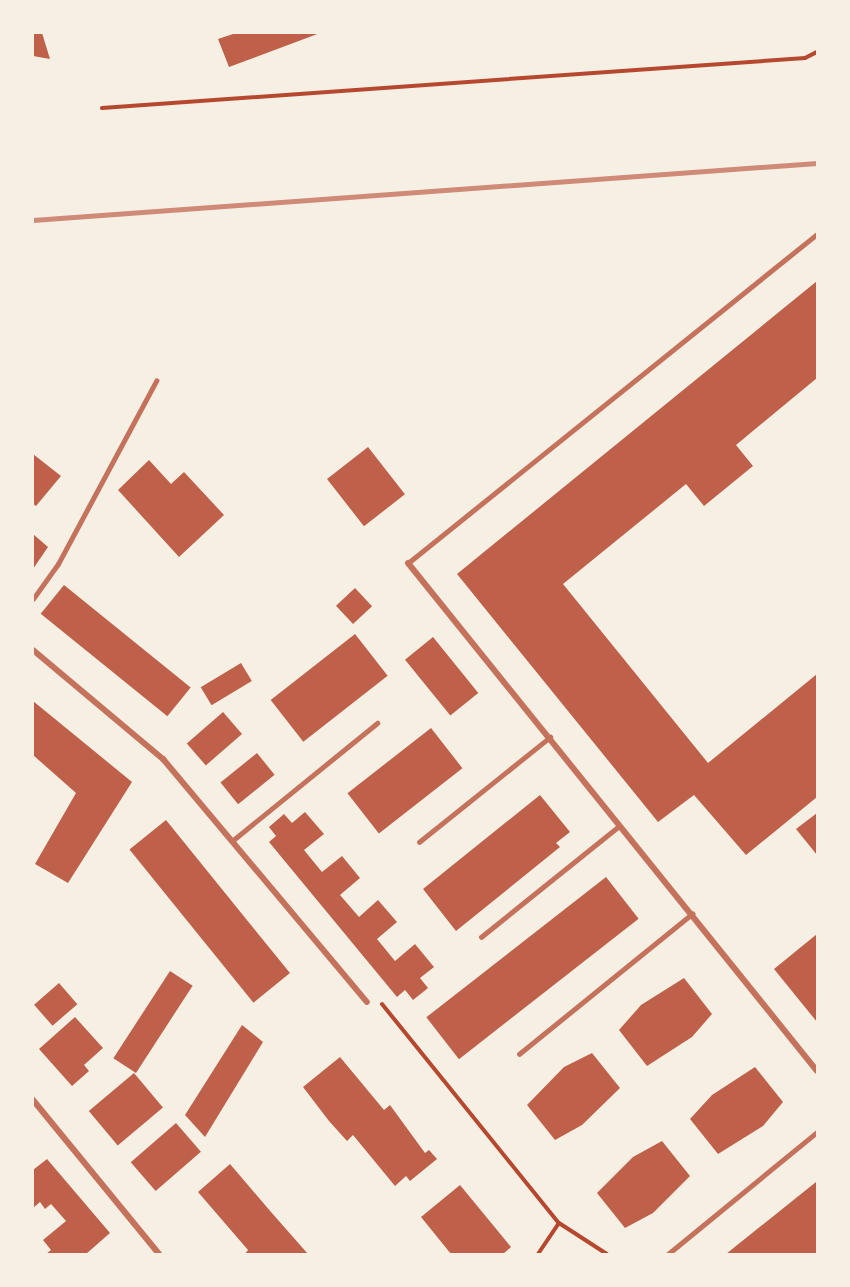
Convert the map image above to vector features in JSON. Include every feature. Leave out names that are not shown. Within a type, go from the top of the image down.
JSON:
[{"type":"street","points":[[408,563],[817,1071]]},
{"type":"street","points":[[33,650],[163,759],[367,1002]]},
{"type":"street","points":[[33,1102],[159,1254]]},
{"type":"lane","points":[[408,563],[817,234]]},
{"type":"lane","points":[[33,599],[58,564],[156,381]]},
{"type":"lane","points":[[232,841],[377,723]]},
{"type":"lane","points":[[419,842],[550,737]]},
{"type":"lane","points":[[481,937],[619,826]]},
{"type":"lane","points":[[519,1053],[692,914]]},
{"type":"lane","points":[[668,1254],[817,1132]]},
{"type":"path","points":[[102,108],[805,58],[817,52]]},
{"type":"path","points":[[367,1002],[376,995],[559,1223],[607,1254]]},
{"type":"path","points":[[538,1254],[559,1223]]},
{"type":"building","points":[[33,33],[42,33],[50,59],[33,56]]},
{"type":"building","points":[[236,33],[320,33],[229,67],[218,39]]},
{"type":"building","points":[[817,281],[817,378],[736,445],[753,466],[704,506],[686,484],[563,584],[708,763],[817,674],[817,797],[746,855],[694,795],[658,822],[457,574]]},
{"type":"building","points":[[368,447],[405,494],[364,526],[327,479]]},
{"type":"building","points":[[33,454],[61,476],[36,506],[33,504]]},
{"type":"building","points":[[149,460],[171,484],[184,472],[224,515],[179,557],[118,490]]},
{"type":"building","points":[[33,534],[48,547],[33,569]]},
{"type":"building","points":[[64,585],[191,688],[167,716],[41,614]]},
{"type":"building","points":[[355,588],[372,606],[353,624],[336,606]]},
{"type":"building","points":[[355,634],[388,676],[303,742],[271,700]]},
{"type":"building","points":[[433,637],[478,693],[450,716],[405,660]]},
{"type":"building","points":[[241,663],[252,681],[212,705],[201,687]]},
{"type":"building","points":[[33,701],[132,782],[68,883],[35,864],[76,793],[33,755]]},
{"type":"building","points":[[223,712],[242,734],[206,765],[187,743]]},
{"type":"building","points":[[431,728],[462,768],[379,833],[347,793]]},
{"type":"building","points":[[257,753],[275,775],[238,804],[220,783]]},
{"type":"building","points":[[540,795],[570,832],[556,843],[560,847],[456,931],[423,889]]},
{"type":"building","points":[[305,812],[324,834],[304,850],[322,872],[342,856],[360,878],[340,895],[359,917],[378,900],[397,922],[377,939],[395,961],[415,944],[434,967],[420,978],[428,988],[413,1000],[405,990],[397,997],[269,842],[276,836],[269,827],[284,814],[292,823]]},
{"type":"building","points":[[817,813],[817,855],[796,829]]},
{"type":"building","points":[[166,820],[290,973],[253,1003],[129,850]]},
{"type":"building","points":[[606,877],[639,919],[459,1059],[426,1017]]},
{"type":"building","points":[[817,934],[817,1022],[774,969]]},
{"type":"building","points":[[170,971],[193,986],[136,1073],[113,1058]]},
{"type":"building","points":[[684,978],[712,1014],[692,1037],[647,1066],[619,1030],[641,1005]]},
{"type":"building","points":[[59,983],[77,1004],[52,1026],[34,1005]]},
{"type":"building","points":[[75,1017],[103,1048],[84,1065],[89,1071],[72,1086],[39,1049]]},
{"type":"building","points":[[242,1025],[263,1042],[205,1137],[185,1115]]},
{"type":"building","points":[[592,1053],[620,1088],[582,1125],[555,1140],[527,1105],[564,1067]]},
{"type":"building","points":[[340,1057],[384,1110],[390,1105],[425,1153],[429,1150],[437,1159],[410,1181],[406,1176],[395,1186],[353,1135],[347,1141],[303,1087]]},
{"type":"building","points":[[755,1067],[783,1102],[763,1126],[718,1154],[690,1119],[712,1095]]},
{"type":"building","points":[[134,1073],[163,1107],[118,1145],[89,1111]]},
{"type":"building","points":[[176,1123],[201,1152],[156,1191],[131,1162]]},
{"type":"building","points":[[662,1141],[690,1176],[653,1213],[625,1228],[597,1193],[633,1157]]},
{"type":"building","points":[[47,1159],[110,1233],[86,1254],[46,1254],[51,1250],[43,1240],[66,1221],[51,1204],[45,1209],[40,1202],[33,1208],[33,1170]]},
{"type":"building","points":[[230,1164],[308,1254],[245,1254],[248,1250],[198,1192]]},
{"type":"building","points":[[816,1182],[817,1254],[726,1254]]},
{"type":"building","points":[[460,1185],[511,1247],[503,1254],[451,1254],[421,1217]]},
{"type":"railway","points":[[33,220],[817,163]]}]
